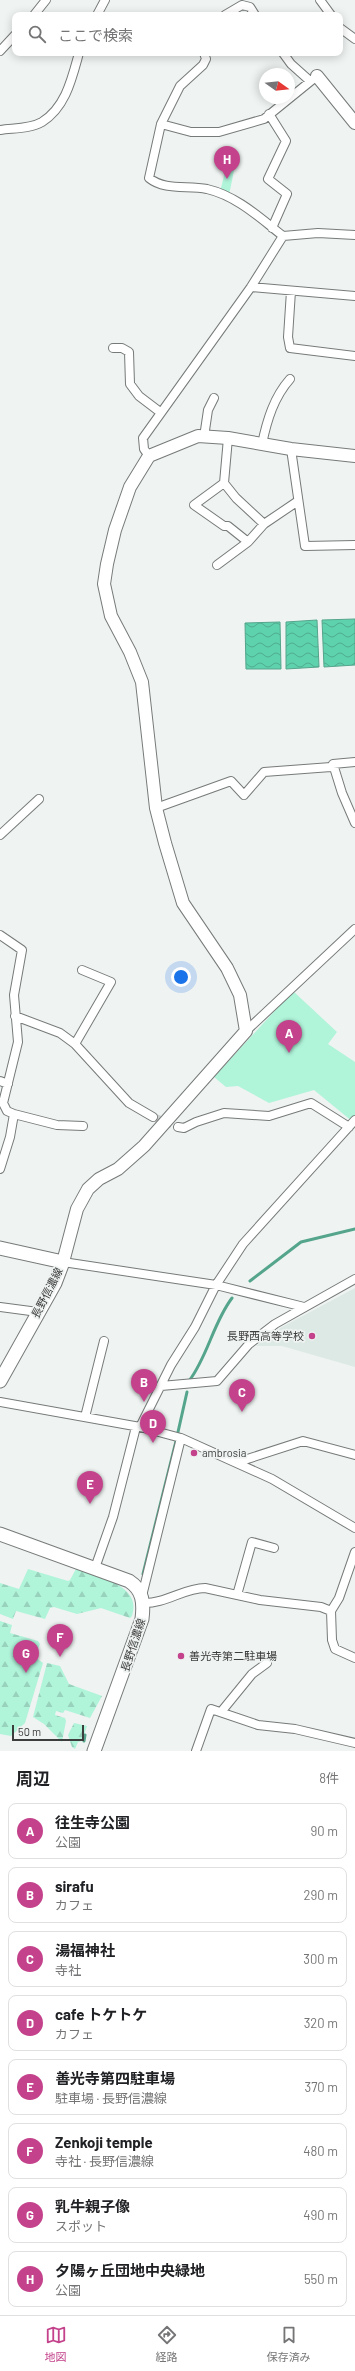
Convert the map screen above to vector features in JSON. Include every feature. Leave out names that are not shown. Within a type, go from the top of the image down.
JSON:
[{"type":"main road","name":"長野信濃線","points":[[0,1248],[63,1262],[55,1282],[0,1381]]},
{"type":"main road","points":[[0,1534],[129,1581],[135,1585],[142,1599]]},
{"type":"main road","name":"長野信濃線","points":[[94,1751],[142,1618],[142,1599]]},
{"type":"street","points":[[36,12],[46,0]]},
{"type":"street","points":[[99,12],[105,0]]},
{"type":"street","points":[[320,0],[329,12]]},
{"type":"street","points":[[230,12],[242,5],[250,7],[253,12]]},
{"type":"street","points":[[343,30],[355,39]]},
{"type":"street","points":[[0,51],[12,38]]},
{"type":"street","points":[[0,130],[28,127],[42,122],[57,108],[67,94],[78,56]]},
{"type":"street","points":[[205,56],[206,59],[203,65],[180,86],[161,124],[148,178],[157,185],[207,189],[239,202],[283,236],[318,233],[355,235]]},
{"type":"street","points":[[285,56],[291,64],[314,79],[355,123]]},
{"type":"street","points":[[161,124],[191,132],[219,132],[264,119],[314,79]]},
{"type":"street","points":[[269,114],[286,141],[268,179],[272,184],[287,194],[272,228]]},
{"type":"street","points":[[149,456],[144,449],[143,438],[160,412],[251,287],[283,236]]},
{"type":"street","points":[[251,287],[355,296]]},
{"type":"street","points":[[291,291],[288,337],[290,348],[355,356]]},
{"type":"street","points":[[113,348],[122,348],[129,352],[130,384],[139,396],[160,412]]},
{"type":"street","points":[[262,444],[270,412],[281,390],[290,379]]},
{"type":"street","points":[[204,436],[208,410],[214,398]]},
{"type":"street","points":[[246,1032],[240,995],[228,968],[183,903],[156,808],[142,682],[130,652],[111,616],[104,584],[110,548],[130,487],[149,456],[198,436],[228,438],[291,449],[355,456]]},
{"type":"street","points":[[228,438],[224,483],[236,498],[264,524]]},
{"type":"street","points":[[291,449],[305,546],[355,544]]},
{"type":"street","points":[[224,483],[194,505],[224,526],[228,526],[248,542]]},
{"type":"street","points":[[217,565],[248,542],[264,524],[298,501]]},
{"type":"street","points":[[156,808],[231,781],[244,795],[264,772],[331,767],[333,764],[355,762]]},
{"type":"street","points":[[333,764],[342,793],[355,823]]},
{"type":"street","points":[[0,835],[39,799]]},
{"type":"street","points":[[304,1307],[216,1284],[63,1262],[77,1209],[88,1189],[99,1179],[118,1169],[144,1146],[246,1032],[355,929]]},
{"type":"street","points":[[0,935],[22,950],[14,995],[18,1042],[4,1083],[3,1103],[7,1111],[14,1114],[57,1125],[83,1126]]},
{"type":"street","points":[[75,1044],[111,982],[82,970]]},
{"type":"street","points":[[15,1016],[60,1033],[75,1044],[129,1103],[153,1117]]},
{"type":"street","points":[[178,1127],[184,1128],[196,1122],[224,1113],[269,1116],[312,1103],[349,1127]]},
{"type":"street","points":[[0,1169],[10,1137],[14,1114]]},
{"type":"street","points":[[95,1568],[138,1427],[161,1386],[171,1364],[195,1327],[216,1284],[243,1244],[355,1120]]},
{"type":"street","points":[[161,1386],[217,1382],[249,1344],[275,1324],[355,1278]]},
{"type":"street","points":[[0,1308],[38,1312]]},
{"type":"street","points":[[85,1417],[104,1341]]},
{"type":"street","points":[[0,1402],[138,1427],[181,1438],[238,1462],[303,1496],[355,1528]]},
{"type":"street","points":[[181,1438],[142,1599],[174,1597],[196,1588],[321,1607],[331,1611]]},
{"type":"street","points":[[238,1462],[256,1454],[303,1441],[355,1455]]},
{"type":"street","points":[[237,1595],[252,1542],[274,1548]]},
{"type":"street","points":[[355,1552],[339,1598],[331,1611],[332,1640],[335,1649],[355,1658]]},
{"type":"street","points":[[221,1712],[252,1674],[267,1663]]},
{"type":"street","points":[[196,1751],[211,1709],[258,1724],[295,1729],[354,1744]]},
{"type":"shaded area","name":"長野西高等学校","points":[[355,1288],[355,1367],[282,1346],[256,1346],[282,1327]]},
{"type":"green space","points":[[227,164],[235,166],[229,195],[220,192]]},
{"type":"green space","points":[[293,991],[337,1032],[328,1044],[355,1062],[355,1119],[353,1122],[314,1090],[269,1103],[238,1086],[226,1087],[214,1077]]},
{"type":"green space","points":[[28,1569],[68,1581],[76,1569],[105,1579],[124,1589],[131,1597],[134,1605],[132,1616],[130,1618],[101,1608],[77,1614],[54,1607],[50,1608],[45,1619],[16,1611],[13,1619],[0,1614],[0,1583],[19,1589]]},
{"type":"green space","points":[[0,1621],[12,1625],[10,1633],[38,1641],[40,1644],[35,1657],[43,1663],[25,1723],[11,1736],[0,1734]]},
{"type":"green space","points":[[47,1663],[60,1666],[69,1684],[102,1696],[90,1718],[65,1710],[63,1713],[56,1711],[55,1715],[65,1718],[66,1721],[62,1742],[44,1724],[33,1717]]},
{"type":"green space","points":[[74,1723],[87,1726],[82,1741],[78,1742],[75,1749],[72,1747],[68,1735]]},
{"type":"water","points":[[355,619],[355,665],[324,667],[322,620]]},
{"type":"water","points":[[317,620],[319,667],[286,669],[286,622]]},
{"type":"water","points":[[280,622],[281,669],[246,669],[245,623]]},
{"type":"waterway","points":[[250,1281],[301,1242],[355,1229]]},
{"type":"waterway","points":[[189,1381],[196,1371],[220,1318],[232,1298]]},
{"type":"waterway","points":[[178,1432],[187,1392]]},
{"type":"waterway","points":[[143,1574],[176,1441]]},
{"type":"waterway","points":[[84,1741],[85,1735]]},
{"type":"tunnel","points":[[153,1117],[178,1127]]},
{"type":"place","name":"夕陽ヶ丘団地中央緑地","points":[[227,179]]},
{"type":"place","name":"往生寺公園","points":[[289,1053]]},
{"type":"place","name":"長野西高等学校","points":[[312,1336]]},
{"type":"place","name":"sirafu","points":[[144,1402]]},
{"type":"place","name":"湯福神社","points":[[242,1412]]},
{"type":"place","name":"cafe トケトケ","points":[[153,1443]]},
{"type":"place","name":"ambrosia","points":[[194,1453]]},
{"type":"place","name":"善光寺第四駐車場","points":[[90,1504]]},
{"type":"place","name":"善光寺第二駐車場","points":[[181,1656]]},
{"type":"place","name":"Zenkoji temple","points":[[60,1657]]},
{"type":"place","name":"乳牛親子像","points":[[26,1673]]}]
